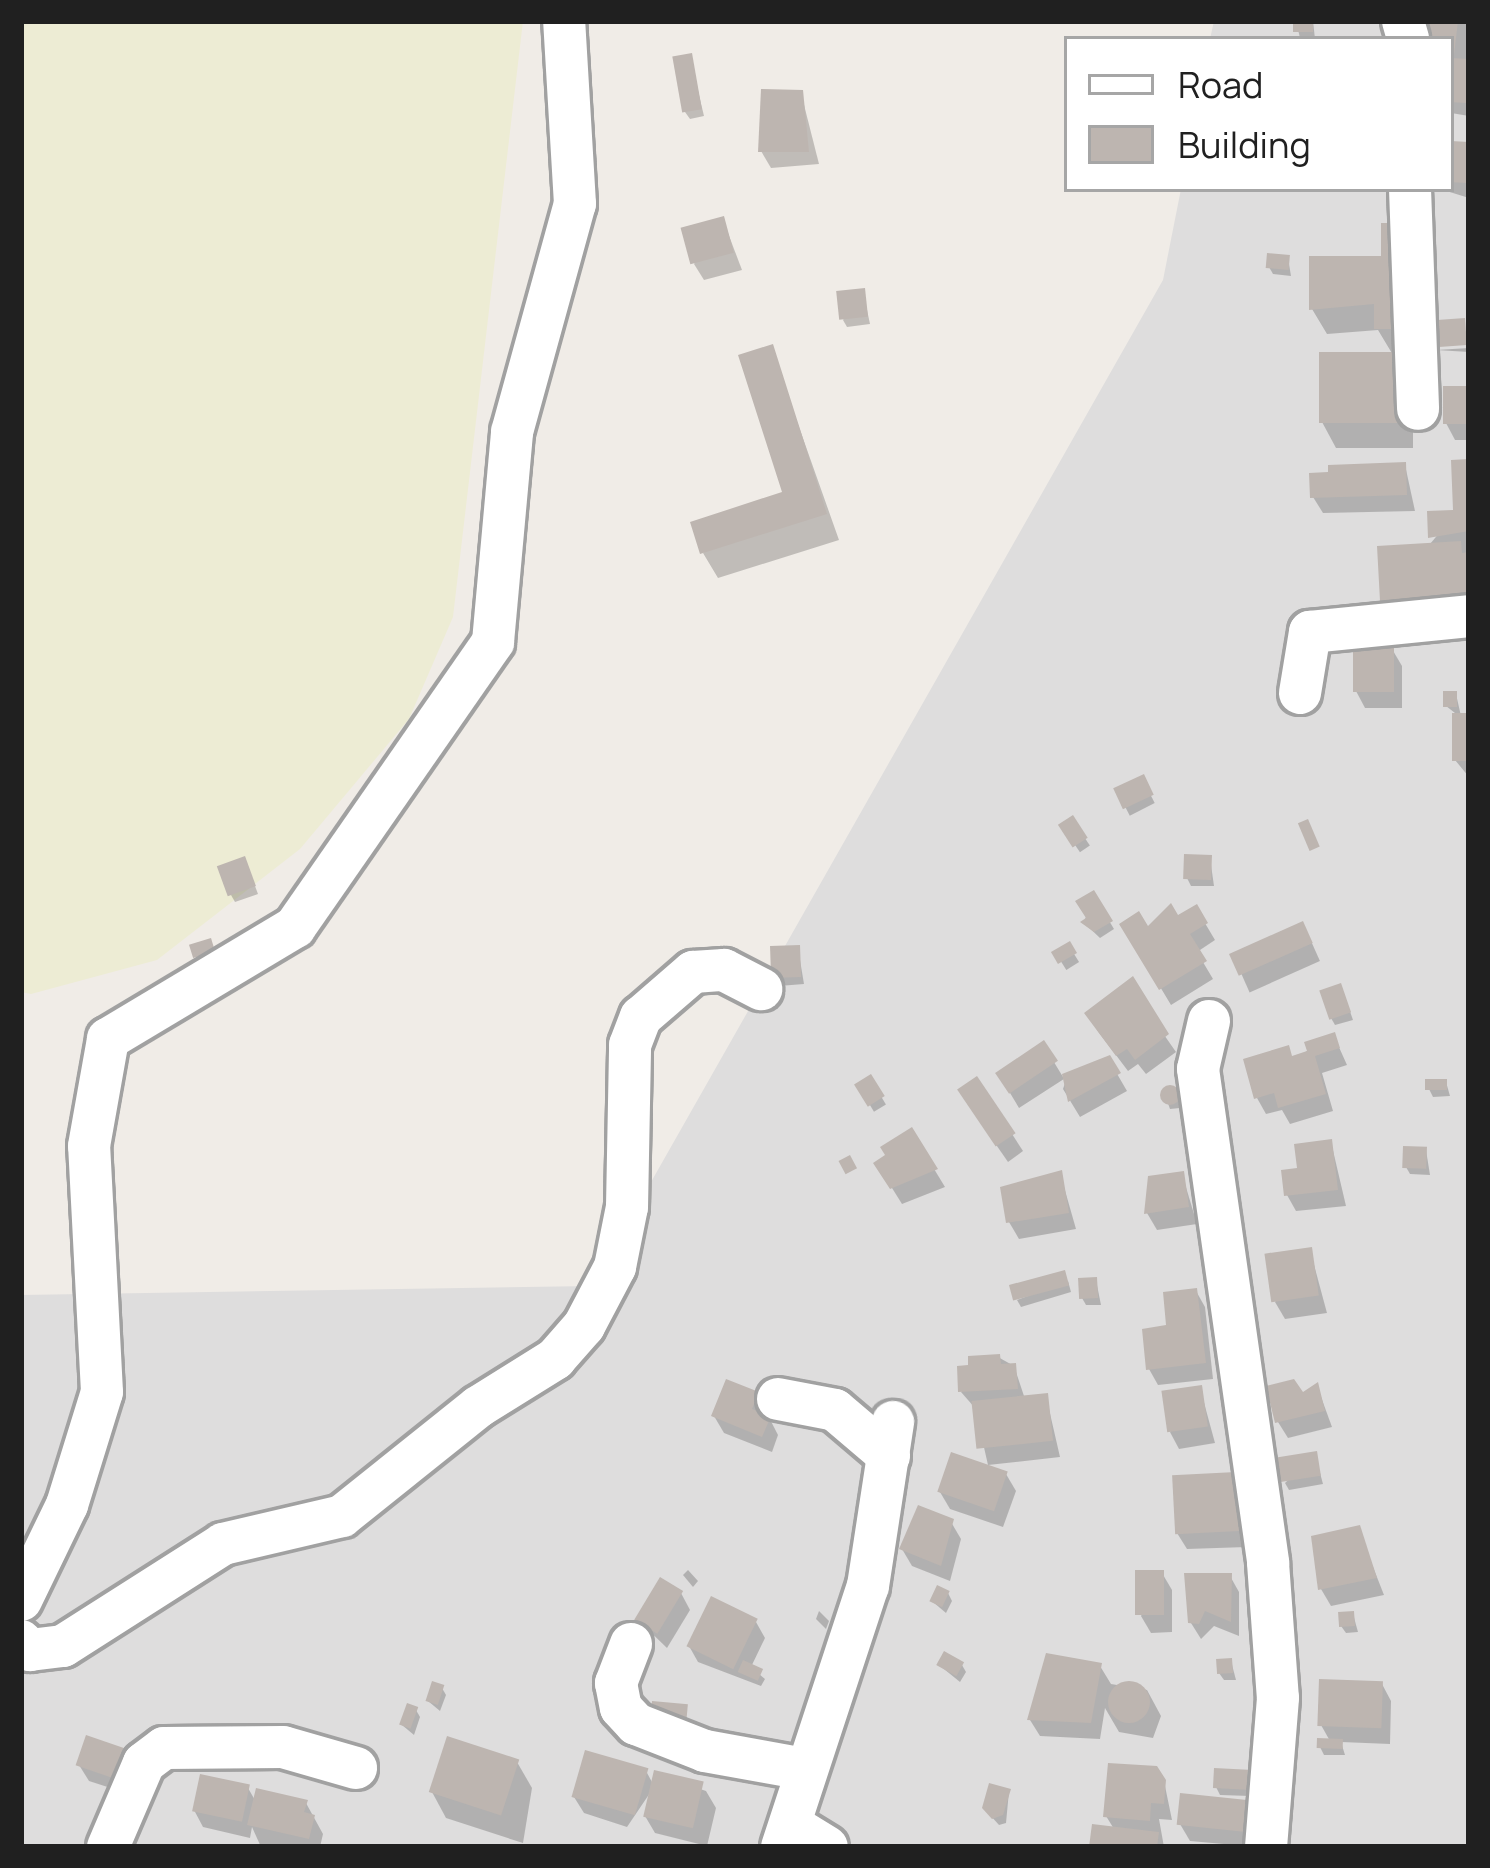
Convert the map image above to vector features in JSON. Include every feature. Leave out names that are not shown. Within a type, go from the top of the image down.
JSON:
[{"type":"street","points":[[21,1600],[67,1505],[102,1392],[89,1146],[108,1040],[295,927],[493,642],[512,432],[575,204],[564,21]]},
{"type":"street","points":[[1410,192],[1418,409]]},
{"type":"street","points":[[1300,693],[1310,632],[1469,616]]},
{"type":"street","points":[[21,1641],[30,1650],[63,1646],[223,1544],[342,1516],[478,1407],[555,1359],[584,1326],[615,1267],[628,1207],[630,1045],[641,1017],[693,972],[724,970],[760,989]]},
{"type":"street","points":[[1209,1021],[1198,1070],[1268,1563],[1277,1698],[1266,1847]]},
{"type":"street","points":[[778,1399],[835,1410],[891,1439],[868,1586],[787,1836],[827,1847]]},
{"type":"street","points":[[631,1643],[616,1683],[621,1708],[636,1724],[705,1750],[806,1768]]},
{"type":"street","points":[[108,1847],[144,1762],[164,1748],[283,1748],[356,1768]]},
{"type":"shaded area","points":[[1214,21],[1469,21],[1469,1847],[21,1847],[21,1295],[592,1286],[1163,280],[1180,192],[1454,192],[1454,36],[1211,36]]},
{"type":"green space","points":[[21,21],[523,21],[453,617],[409,719],[300,849],[157,960],[31,994],[21,992]]},
{"type":"building","points":[[1293,21],[1313,21],[1313,32],[1293,32]]},
{"type":"building","points":[[1428,21],[1458,21],[1454,55],[1454,36],[1426,36]]},
{"type":"building","points":[[692,53],[702,109],[682,113],[672,56]]},
{"type":"building","points":[[1454,58],[1469,59],[1467,103],[1454,102]]},
{"type":"building","points":[[761,89],[803,90],[809,152],[758,152]]},
{"type":"building","points":[[1454,141],[1469,142],[1467,183],[1454,182]]},
{"type":"building","points":[[724,216],[734,253],[690,264],[681,228]]},
{"type":"building","points":[[1381,223],[1400,223],[1400,329],[1374,329],[1374,304],[1309,310],[1309,256],[1381,256]]},
{"type":"building","points":[[1267,253],[1290,255],[1289,270],[1266,268]]},
{"type":"building","points":[[865,288],[868,317],[839,320],[836,291]]},
{"type":"building","points":[[1465,318],[1467,345],[1432,347],[1430,320]]},
{"type":"building","points":[[773,344],[827,514],[700,554],[690,522],[782,492],[738,355]]},
{"type":"building","points":[[1319,352],[1400,352],[1400,423],[1319,423]]},
{"type":"building","points":[[1443,386],[1469,386],[1469,424],[1443,424]]},
{"type":"building","points":[[1469,459],[1469,531],[1428,538],[1427,511],[1453,510],[1451,460]]},
{"type":"building","points":[[1406,462],[1407,495],[1310,498],[1309,473],[1328,472],[1328,465]]},
{"type":"building","points":[[1461,541],[1462,553],[1469,552],[1469,610],[1439,612],[1438,596],[1380,601],[1377,546]]},
{"type":"building","points":[[1353,646],[1394,646],[1394,692],[1353,692]]},
{"type":"building","points":[[1443,691],[1457,691],[1457,707],[1443,707]]},
{"type":"building","points":[[1452,713],[1469,713],[1469,761],[1452,761]]},
{"type":"building","points":[[1144,774],[1154,795],[1123,809],[1113,788]]},
{"type":"building","points":[[1073,815],[1088,838],[1073,847],[1058,825]]},
{"type":"building","points":[[1308,819],[1320,847],[1310,851],[1298,823]]},
{"type":"building","points":[[1184,854],[1212,855],[1211,880],[1183,879]]},
{"type":"building","points":[[245,856],[256,886],[228,896],[217,866]]},
{"type":"building","points":[[1094,890],[1113,921],[1094,932],[1080,922],[1086,918],[1075,901]]},
{"type":"building","points":[[1171,903],[1178,915],[1197,904],[1208,923],[1190,934],[1207,961],[1159,990],[1119,924],[1139,911],[1148,926]]},
{"type":"building","points":[[1303,921],[1313,943],[1239,976],[1229,954]]},
{"type":"building","points":[[211,938],[215,951],[193,958],[189,945]]},
{"type":"building","points":[[1070,941],[1077,953],[1058,964],[1051,952]]},
{"type":"building","points":[[800,945],[801,977],[771,978],[770,946]]},
{"type":"building","points":[[1133,976],[1169,1034],[1135,1060],[1127,1049],[1116,1056],[1084,1013]]},
{"type":"building","points":[[1341,983],[1351,1012],[1329,1020],[1319,990]]},
{"type":"building","points":[[1335,1032],[1340,1048],[1315,1056],[1326,1094],[1278,1108],[1274,1093],[1254,1099],[1243,1059],[1289,1045],[1292,1056],[1307,1051],[1304,1042]]},
{"type":"building","points":[[1044,1040],[1058,1061],[1009,1094],[995,1073]]},
{"type":"building","points":[[1110,1055],[1121,1073],[1068,1102],[1062,1074]]},
{"type":"building","points":[[871,1074],[885,1096],[868,1107],[854,1085]]},
{"type":"building","points":[[977,1076],[1016,1133],[996,1147],[957,1089]]},
{"type":"building","points":[[1425,1079],[1447,1079],[1447,1090],[1425,1090]]},
{"type":"building","points":[[1170,1085],[1180,1095],[1170,1105],[1160,1095]]},
{"type":"building","points":[[912,1127],[938,1169],[890,1189],[873,1163],[885,1155],[880,1147]]},
{"type":"building","points":[[1332,1139],[1338,1190],[1284,1196],[1281,1170],[1297,1168],[1294,1144]]},
{"type":"building","points":[[1403,1146],[1427,1147],[1426,1169],[1402,1168]]},
{"type":"building","points":[[850,1155],[857,1168],[846,1174],[839,1161]]},
{"type":"building","points":[[1062,1170],[1069,1213],[1006,1223],[1000,1187]]},
{"type":"building","points":[[1184,1171],[1189,1207],[1144,1214],[1148,1176]]},
{"type":"building","points":[[1312,1247],[1319,1296],[1271,1302],[1264,1254]]},
{"type":"building","points":[[1065,1270],[1069,1285],[1013,1300],[1009,1285]]},
{"type":"building","points":[[1097,1277],[1098,1298],[1079,1299],[1078,1278]]},
{"type":"building","points":[[1197,1288],[1206,1363],[1146,1370],[1142,1329],[1166,1325],[1163,1292]]},
{"type":"building","points":[[1000,1354],[1001,1364],[1016,1363],[1018,1389],[958,1392],[957,1366],[968,1365],[968,1356]]},
{"type":"building","points":[[726,1379],[759,1392],[752,1409],[771,1416],[762,1437],[711,1416]]},
{"type":"building","points":[[1294,1379],[1303,1392],[1318,1382],[1325,1411],[1275,1423],[1266,1386]]},
{"type":"building","points":[[1202,1385],[1208,1427],[1167,1432],[1161,1391]]},
{"type":"building","points":[[1048,1393],[1053,1441],[976,1449],[971,1401]]},
{"type":"building","points":[[1317,1451],[1321,1476],[1280,1482],[1277,1457]]},
{"type":"building","points":[[951,1452],[1008,1472],[994,1511],[937,1492]]},
{"type":"building","points":[[1236,1472],[1239,1531],[1175,1534],[1172,1475]]},
{"type":"building","points":[[918,1505],[954,1519],[941,1566],[899,1549]]},
{"type":"building","points":[[1360,1525],[1377,1578],[1318,1590],[1311,1536]]},
{"type":"building","points":[[1135,1570],[1164,1570],[1164,1615],[1135,1615]]},
{"type":"building","points":[[1184,1573],[1232,1573],[1231,1622],[1205,1611],[1199,1624],[1188,1623]]},
{"type":"building","points":[[660,1577],[683,1591],[657,1634],[634,1620]]},
{"type":"building","points":[[937,1585],[950,1591],[942,1607],[929,1601]]},
{"type":"building","points":[[711,1596],[758,1619],[733,1669],[686,1646]]},
{"type":"building","points":[[1354,1611],[1355,1626],[1339,1627],[1338,1612]]},
{"type":"building","points":[[944,1651],[964,1662],[956,1676],[936,1665]]},
{"type":"building","points":[[1046,1653],[1102,1663],[1091,1723],[1027,1720]]},
{"type":"building","points":[[1232,1658],[1233,1673],[1217,1674],[1216,1659]]},
{"type":"building","points":[[743,1660],[763,1669],[758,1681],[738,1672]]},
{"type":"building","points":[[1319,1679],[1383,1681],[1381,1728],[1317,1726]]},
{"type":"building","points":[[432,1681],[444,1685],[438,1705],[426,1701]]},
{"type":"building","points":[[1129,1681],[1144,1687],[1150,1702],[1144,1717],[1129,1723],[1114,1717],[1108,1702],[1114,1687]]},
{"type":"building","points":[[652,1701],[688,1704],[686,1722],[650,1719]]},
{"type":"building","points":[[407,1703],[418,1707],[410,1729],[399,1725]]},
{"type":"building","points":[[86,1735],[124,1748],[113,1778],[76,1765]]},
{"type":"building","points":[[447,1736],[519,1759],[501,1816],[429,1792]]},
{"type":"building","points":[[1317,1738],[1343,1739],[1343,1749],[1317,1748]]},
{"type":"building","points":[[585,1750],[648,1768],[635,1815],[571,1797]]},
{"type":"building","points":[[1108,1763],[1157,1766],[1166,1780],[1164,1804],[1151,1803],[1150,1821],[1103,1817]]},
{"type":"building","points":[[1214,1768],[1248,1770],[1247,1790],[1213,1788]]},
{"type":"building","points":[[654,1770],[704,1781],[693,1828],[643,1817]]},
{"type":"building","points":[[200,1774],[250,1785],[242,1822],[192,1811]]},
{"type":"building","points":[[989,1783],[1011,1789],[1003,1815],[992,1819],[982,1808]]},
{"type":"building","points":[[256,1788],[308,1800],[304,1812],[315,1815],[309,1839],[247,1825]]},
{"type":"building","points":[[1180,1793],[1252,1801],[1248,1832],[1177,1825]]},
{"type":"building","points":[[1092,1824],[1159,1832],[1157,1847],[1089,1847]]}]
